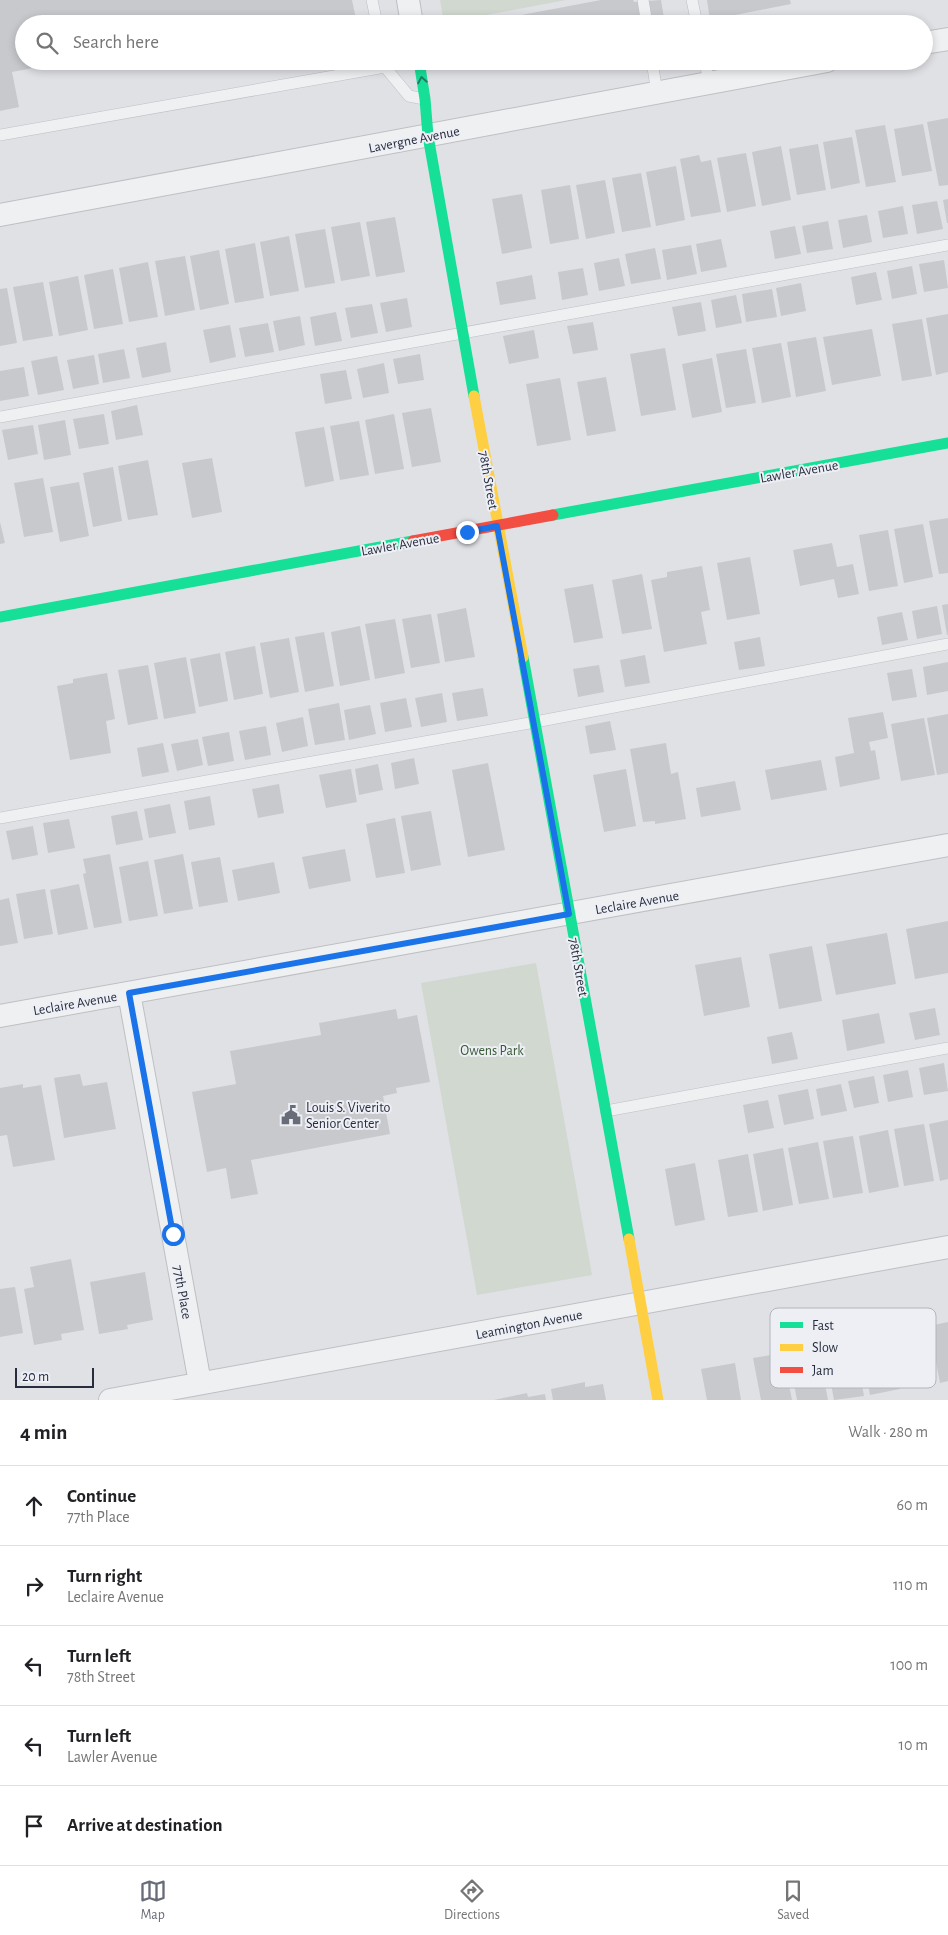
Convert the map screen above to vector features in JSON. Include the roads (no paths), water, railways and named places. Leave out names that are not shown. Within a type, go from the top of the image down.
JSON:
[{"type":"street","points":[[408,0],[410,15]]},
{"type":"street","points":[[933,42],[948,39]]},
{"type":"street","name":"78th Street","points":[[420,70],[428,136],[462,332],[658,1400]]},
{"type":"street","name":"Lavergne Avenue","points":[[0,215],[778,70]]},
{"type":"street","name":"Lawler Avenue","points":[[0,617],[948,443]]},
{"type":"street","name":"Leclaire Avenue","points":[[0,1016],[948,845]]},
{"type":"street","name":"77th Place","points":[[129,993],[200,1383]]},
{"type":"street","name":"Leamington Avenue","points":[[110,1400],[948,1247]]},
{"type":"lane","points":[[372,0],[375,15]]},
{"type":"lane","points":[[643,0],[645,15]]},
{"type":"lane","points":[[692,0],[695,15]]},
{"type":"lane","points":[[0,134],[351,70]]},
{"type":"lane","points":[[389,70],[409,96],[425,99]]},
{"type":"lane","points":[[653,70],[657,93]]},
{"type":"lane","points":[[706,70],[708,83]]},
{"type":"lane","points":[[0,417],[948,245]]},
{"type":"lane","points":[[0,818],[534,722],[948,644]]},
{"type":"lane","points":[[605,1111],[948,1048]]},
{"type":"place","name":"Louis S. Viverito Senior Center","points":[[291,1115]]},
{"type":"park label","name":"Owens Park","points":[[492,1050]]}]
